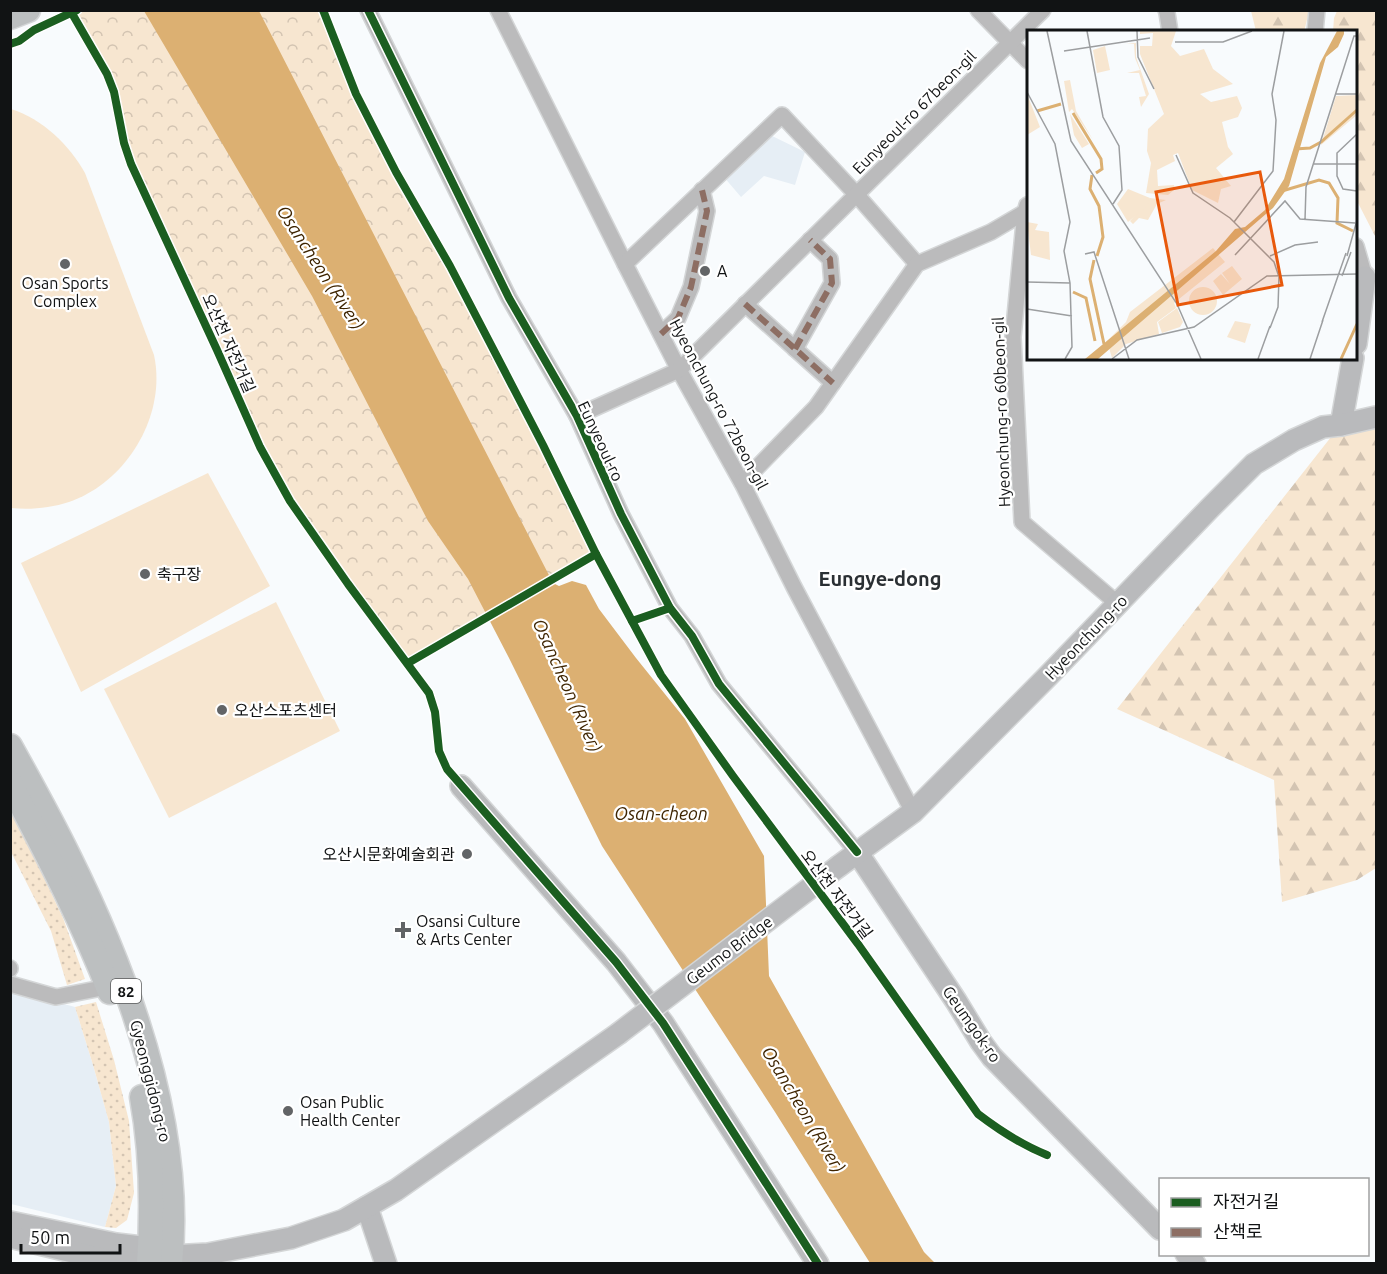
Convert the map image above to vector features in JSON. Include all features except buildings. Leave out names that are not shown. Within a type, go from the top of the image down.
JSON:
[{"type":"main road","name":"Gyeonggidong-ro","points":[[10,746],[68,854],[110,946],[137,1021],[157,1093],[168,1148],[172,1200],[155,1260]]},
{"type":"main road","name":"Gyeonggidong-ro","points":[[10,783],[69,896],[126,1035],[138,1076],[146,1121],[151,1168],[155,1260]]},
{"type":"street","name":"Eunyeoul-ro","points":[[368,10],[509,298],[577,416],[621,514],[670,608],[692,636],[719,684],[857,852]]},
{"type":"street","name":"Hyeonchung-ro 72beon-gil","points":[[498,10],[679,370],[742,483],[794,587],[913,812]]},
{"type":"street","points":[[978,10],[1027,59]]},
{"type":"street","name":"Eunyeoul-ro 67beon-gil","points":[[577,416],[679,370],[1043,10]]},
{"type":"street","points":[[1166,10],[1170,30]]},
{"type":"street","points":[[1315,30],[1317,10]]},
{"type":"street","points":[[625,264],[782,115],[856,194],[916,264],[816,407],[742,483]]},
{"type":"street","points":[[661,334],[678,318],[691,287],[707,212],[702,190]]},
{"type":"street","name":"Hyeonchung-ro 60beon-gil","points":[[916,264],[991,232],[1027,206]]},
{"type":"street","name":"Hyeonchung-ro 60beon-gil","points":[[1027,206],[1013,337],[1022,522],[1118,604]]},
{"type":"street","points":[[795,349],[832,283],[830,259],[810,240]]},
{"type":"street","points":[[1357,254],[1360,276],[1357,327]]},
{"type":"street","points":[[745,304],[832,383]]},
{"type":"street","points":[[1341,425],[1353,360]]},
{"type":"street","name":"Hyeonchung-ro","points":[[839,866],[913,812],[1254,464],[1294,440],[1323,427],[1377,417]]},
{"type":"street","points":[[461,786],[616,962],[663,1023],[818,1263]]},
{"type":"street","name":"Geumgok-ro","points":[[857,852],[992,1057],[1159,1227]]},
{"type":"street","name":"Geumo Bridge","points":[[155,1260],[208,1254],[291,1238],[344,1220],[367,1207],[396,1190],[618,1034],[839,866]]},
{"type":"street","points":[[10,984],[56,998],[107,987]]},
{"type":"street","points":[[367,1207],[386,1263]]},
{"type":"street","points":[[10,1222],[116,1244],[155,1260]]},
{"type":"street","points":[[10,1237],[106,1260],[155,1260]]},
{"type":"shaded area","points":[[766,133],[805,152],[795,185],[764,176],[741,197],[723,176]]},
{"type":"shaded area","points":[[11,990],[75,1007],[109,1122],[116,1186],[105,1227],[11,1204]]},
{"type":"green space","points":[[1251,10],[1309,11],[1304,30],[1256,30]]},
{"type":"green space","points":[[70,11],[323,11],[356,94],[396,172],[450,266],[543,445],[596,554],[408,663],[348,584],[290,501],[260,447],[131,164],[124,143],[114,92],[107,74]]},
{"type":"green space","points":[[1337,11],[1376,11],[1376,238],[1357,201],[1357,30],[1333,30]]},
{"type":"green space","name":"Osan Sports Complex","points":[[11,109],[34,119],[54,134],[85,173],[154,355],[156,378],[154,400],[148,423],[125,463],[109,479],[90,492],[69,502],[33,509],[11,508]]},
{"type":"green space","points":[[1376,427],[1376,868],[1357,880],[1282,902],[1274,780],[1117,709],[1331,437]]},
{"type":"green space","name":"축구장","points":[[208,473],[270,586],[81,692],[21,563]]},
{"type":"green space","name":"오산스포츠센터","points":[[276,602],[340,731],[169,818],[104,689]]},
{"type":"green space","points":[[11,812],[63,918],[85,979],[67,985],[51,931],[11,852]]},
{"type":"green space","points":[[96,1002],[114,1060],[129,1121],[134,1193],[127,1220],[116,1228],[105,1227],[116,1186],[109,1122],[75,1007]]},
{"type":"water","name":"Osan-cheon","points":[[144,11],[259,11],[553,583],[559,586],[572,581],[586,585],[599,609],[685,719],[764,856],[769,976],[924,1252],[935,1263],[870,1263],[602,846],[468,579],[428,521],[312,296]]},
{"type":"marked path","points":[[661,334],[678,318],[691,287],[707,211],[702,190]]},
{"type":"marked path","points":[[795,349],[832,283],[830,259],[810,240]]},
{"type":"marked path","points":[[745,304],[833,383]]},
{"type":"cycle path","name":"오산천 자전거길","points":[[70,10],[107,74],[114,92],[124,143],[131,164],[260,447],[290,501],[429,693],[435,712],[439,751],[447,769],[616,962],[663,1023],[818,1264]]},
{"type":"cycle path","points":[[10,44],[77,10]]},
{"type":"cycle path","points":[[323,10],[356,94],[396,172],[450,266],[632,621],[670,608]]},
{"type":"cycle path","points":[[368,10],[509,298],[577,416],[621,514],[670,608],[692,636],[719,684],[857,852]]},
{"type":"cycle path","points":[[408,663],[596,554]]},
{"type":"cycle path","name":"오산천 자전거길","points":[[632,621],[661,675],[858,944],[978,1114],[1011,1137],[1047,1155]]},
{"type":"place","name":"Osan Sports Complex","points":[[65,264]]},
{"type":"place","name":"A","points":[[705,271]]},
{"type":"place","name":"축구장","points":[[145,574]]},
{"type":"place","name":"오산스포츠센터","points":[[222,710]]},
{"type":"place","name":"오산시문화예술회관","points":[[467,854]]},
{"type":"place","name":"Osansi Culture & Arts Center","points":[[403,930]]},
{"type":"place","name":"Osan Public Health Center","points":[[288,1111]]},
{"type":"district","name":"Eungye-dong","points":[[880,578]]},
{"type":"water label","name":"Osancheon (River)","points":[[321,267]]},
{"type":"water label","name":"Osancheon (River)","points":[[568,685]]},
{"type":"water label","name":"Osancheon (River)","points":[[804,1109]]}]
